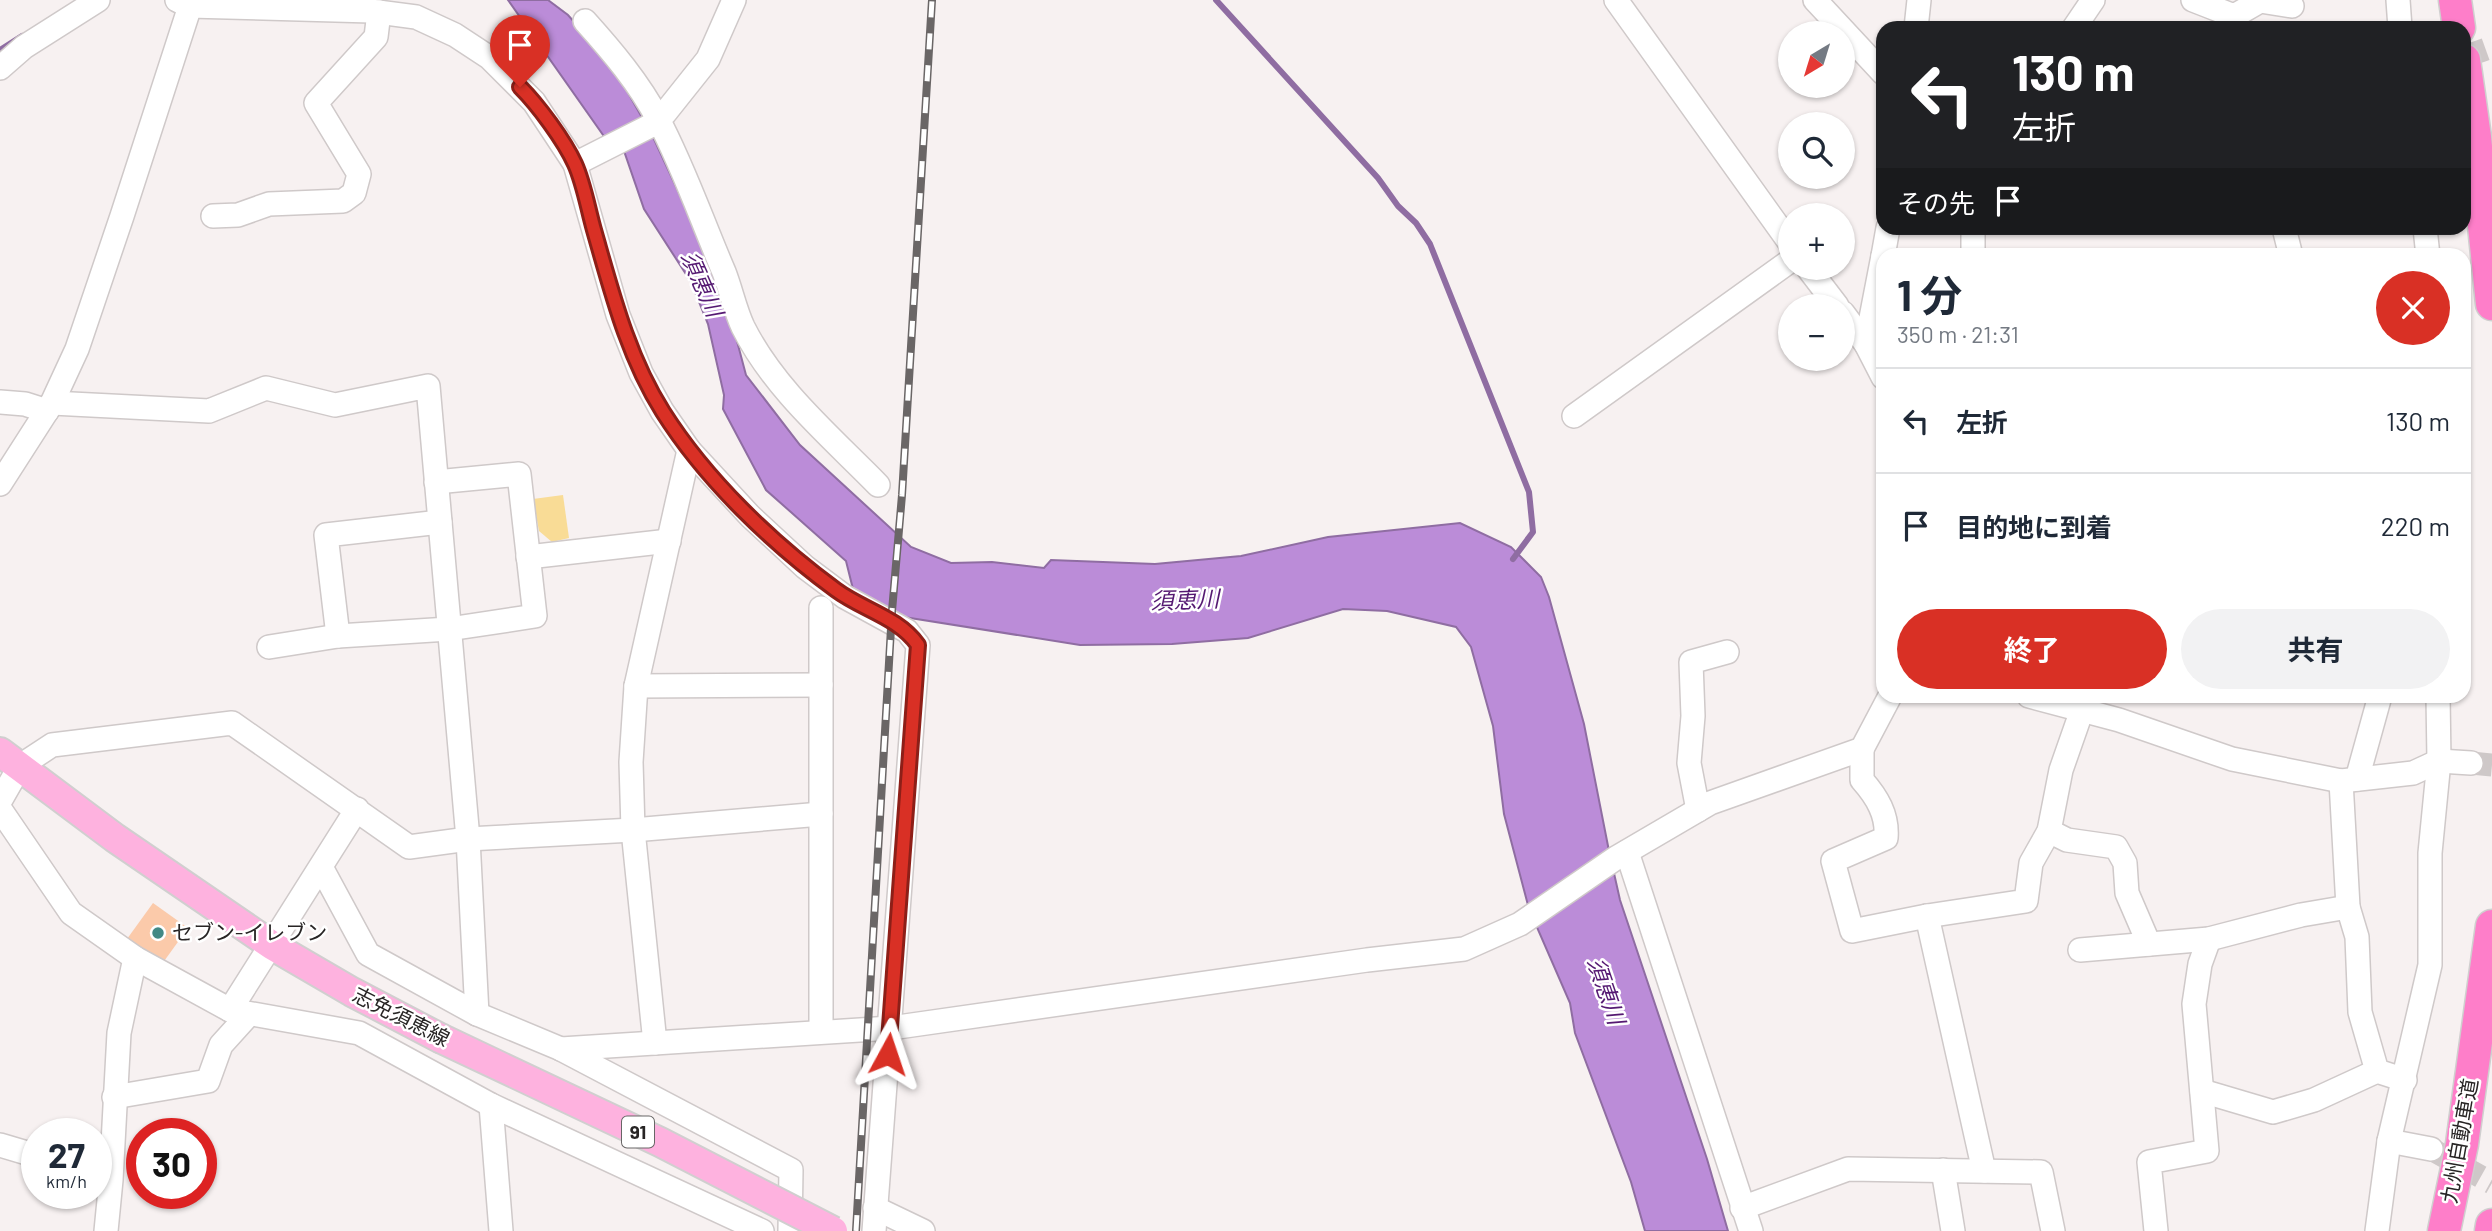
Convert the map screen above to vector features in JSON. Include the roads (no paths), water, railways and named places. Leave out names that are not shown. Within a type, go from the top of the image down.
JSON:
[{"type":"highway","points":[[2455,0],[2458,21]]},
{"type":"highway","points":[[2471,109],[2492,304]]},
{"type":"highway","name":"九州自動車道","points":[[2444,1231],[2462,1144],[2492,926]]},
{"type":"highway","points":[[2491,1231],[2492,1225]]},
{"type":"main road","name":"志免須恵線","points":[[10,759],[115,838],[273,946],[352,992],[440,1038],[660,1142],[833,1231]]},
{"type":"street","points":[[0,68],[24,47],[98,0]]},
{"type":"street","points":[[581,161],[654,122],[665,113],[708,59],[734,0]]},
{"type":"street","points":[[1616,0],[1778,226]]},
{"type":"street","points":[[1815,0],[1876,65]]},
{"type":"street","points":[[1917,21],[1919,0]]},
{"type":"street","points":[[2079,21],[2093,0]]},
{"type":"street","points":[[2195,0],[2234,16],[2260,1],[2292,6]]},
{"type":"street","points":[[2398,0],[2400,21]]},
{"type":"street","points":[[0,484],[49,407],[77,349],[122,216],[186,2],[379,12],[416,17],[455,34],[490,58],[534,102],[581,161],[618,315],[641,373],[689,450],[750,516],[805,567],[845,597],[908,631],[918,645],[891,1028],[874,1219],[923,1231]]},
{"type":"street","points":[[213,216],[238,215],[269,204],[343,201],[354,193],[359,174],[316,103],[376,37],[379,12]]},
{"type":"street","points":[[585,21],[636,84],[728,282],[742,325],[760,356],[797,404],[878,485]]},
{"type":"street","points":[[1574,416],[1778,270]]},
{"type":"street","points":[[1817,280],[1828,294]]},
{"type":"street","points":[[1866,344],[1876,292]]},
{"type":"street","points":[[1855,329],[1876,363]]},
{"type":"street","points":[[0,402],[49,407],[209,411],[266,388],[335,405],[428,386],[468,839],[477,1014]]},
{"type":"street","points":[[655,1043],[633,830],[631,762],[636,687],[689,450]]},
{"type":"street","points":[[269,647],[338,636],[449,629],[535,616],[519,474],[436,482]]},
{"type":"street","points":[[338,636],[326,535],[440,522]]},
{"type":"street","points":[[528,557],[669,541]]},
{"type":"street","points":[[821,608],[821,1031]]},
{"type":"street","points":[[1698,810],[1689,763],[1693,716],[1691,662],[1727,652]]},
{"type":"street","points":[[636,687],[821,685]]},
{"type":"street","points":[[1886,703],[1862,748],[1862,780],[1876,796],[1884,816],[1886,838],[1833,861],[1852,931],[2026,901],[2031,863],[2049,831],[2061,770],[2082,710]]},
{"type":"street","points":[[2056,703],[2182,740],[2232,759],[2349,780],[2413,773],[2439,761],[2471,763]]},
{"type":"street","points":[[2376,1071],[2360,1012],[2357,937],[2348,907],[2349,780],[2377,703]]},
{"type":"street","points":[[2377,1231],[2389,1141],[2430,965],[2430,853],[2439,761],[2438,703]]},
{"type":"street","points":[[0,802],[10,759],[52,745],[232,723],[409,847],[468,839],[633,830],[821,814]]},
{"type":"street","points":[[561,1049],[891,1028],[1367,960],[1464,949],[1520,924],[1622,855],[1710,803],[1862,748]]},
{"type":"street","points":[[0,809],[72,913],[135,958],[240,1012],[359,1033],[491,1105],[762,1231]]},
{"type":"street","points":[[114,1097],[208,1081],[220,1045],[273,946],[357,809]]},
{"type":"street","points":[[2049,831],[2067,839],[2116,847],[2124,863],[2127,893],[2148,944]]},
{"type":"street","points":[[1622,855],[1751,1231]]},
{"type":"street","points":[[321,867],[368,954],[477,1014],[561,1049],[791,1170],[790,1231]]},
{"type":"street","points":[[2080,950],[2209,939],[2301,915],[2348,907]]},
{"type":"street","points":[[1927,916],[1984,1171]]},
{"type":"street","points":[[2157,1231],[2149,1162],[2207,1151],[2194,1004],[2200,964],[2209,939]]},
{"type":"street","points":[[111,1118],[119,1033],[135,958]]},
{"type":"street","points":[[2202,1091],[2273,1112],[2314,1100],[2376,1071],[2404,1080]]},
{"type":"street","points":[[491,1105],[501,1231]]},
{"type":"street","points":[[2389,1141],[2431,1149]]},
{"type":"street","points":[[0,1146],[21,1152]]},
{"type":"street","points":[[1742,1208],[1848,1169],[2041,1172],[2053,1231]]},
{"type":"street","points":[[1943,1170],[1953,1231]]},
{"type":"street","points":[[105,1209],[106,1231]]},
{"type":"water","name":"須恵川","points":[[508,0],[548,0],[568,15],[613,66],[653,137],[698,234],[733,326],[746,375],[800,445],[911,547],[951,563],[992,562],[1044,568],[1051,560],[1155,564],[1241,556],[1328,537],[1460,523],[1511,547],[1541,577],[1584,724],[1620,900],[1707,1159],[1728,1231],[1645,1231],[1631,1182],[1575,1033],[1570,1003],[1529,909],[1504,814],[1493,726],[1471,647],[1456,627],[1387,611],[1343,609],[1248,638],[1172,644],[1080,645],[904,617],[853,589],[846,561],[766,490],[723,409],[724,395],[708,324],[691,282],[644,209],[624,151],[608,142]]},
{"type":"waterway","points":[[1216,0],[1378,178],[1430,244],[1529,492],[1533,532],[1513,559]]},
{"type":"waterway","points":[[0,50],[22,36]]},
{"type":"tunnel","points":[[2471,54],[2492,47]]},
{"type":"tunnel","points":[[2471,763],[2492,765]]},
{"type":"tunnel","points":[[2431,1149],[2492,1183]]},
{"type":"railway","points":[[856,1231],[892,611],[902,495],[932,0]]},
{"type":"place","name":"セブン-イレブン","points":[[158,933]]}]
